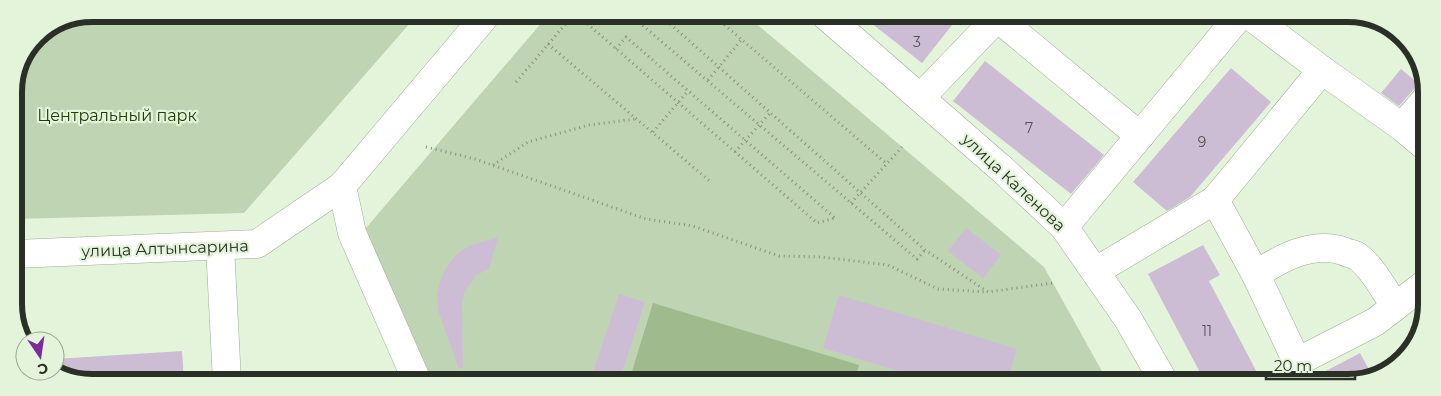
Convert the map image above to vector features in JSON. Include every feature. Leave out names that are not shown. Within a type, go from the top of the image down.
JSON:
[{"type":"street","name":"улица Алтынсарина","points":[[22,254],[257,244],[342,186],[480,22]]},
{"type":"street","name":"улица Каленова","points":[[833,22],[1003,170],[1064,227],[1128,319],[1159,373]]},
{"type":"street","points":[[921,98],[990,22]]},
{"type":"street","points":[[1002,22],[1140,136]]},
{"type":"street","points":[[1064,227],[1234,22]]},
{"type":"street","points":[[1258,22],[1418,140]]},
{"type":"street","points":[[1096,271],[1215,200],[1322,70]]},
{"type":"street","points":[[1402,127],[1418,108]]},
{"type":"street","points":[[342,186],[352,233],[414,374]]},
{"type":"street","points":[[1215,200],[1256,275],[1297,362],[1375,322],[1418,289]]},
{"type":"street","points":[[220,246],[227,374]]},
{"type":"street","points":[[1256,275],[1272,263],[1292,254],[1313,249],[1334,248],[1356,256],[1371,271],[1395,306]]},
{"type":"path","points":[[516,82],[568,22]]},
{"type":"path","points":[[584,22],[817,223],[835,218],[626,38],[616,49]]},
{"type":"path","points":[[644,22],[642,25],[917,260],[925,250]]},
{"type":"path","points":[[668,22],[925,250],[988,292]]},
{"type":"path","points":[[722,22],[887,164]]},
{"type":"path","points":[[708,80],[742,39]]},
{"type":"path","points":[[548,44],[712,183]]},
{"type":"path","points":[[653,132],[688,91]]},
{"type":"path","points":[[735,152],[770,113]]},
{"type":"path","points":[[493,165],[528,142],[590,125],[637,119]]},
{"type":"path","points":[[426,147],[493,165],[646,219],[693,226],[779,256],[821,257],[888,265],[938,289],[988,292],[1053,282]]},
{"type":"path","points":[[851,203],[902,147]]},
{"type":"green space","name":"Центральный парк","points":[[93,22],[411,22],[244,213],[22,219],[23,88],[25,75],[37,50],[46,40],[70,26]]},
{"type":"green space","points":[[542,22],[754,22],[1044,267],[1103,373],[419,374],[360,235]]},
{"type":"shaded area","points":[[653,303],[859,365],[857,373],[631,374]]},
{"type":"building","points":[[870,22],[954,22],[922,63]]},
{"type":"building","points":[[985,61],[1104,155],[1071,194],[953,101]]},
{"type":"building","points":[[1231,68],[1271,102],[1190,197],[1167,211],[1133,182]]},
{"type":"building","points":[[1401,69],[1417,83],[1418,87],[1399,106],[1381,93]]},
{"type":"building","points":[[966,228],[1001,255],[983,278],[948,251]]},
{"type":"building","points":[[498,237],[489,269],[476,275],[465,291],[462,303],[463,368],[459,369],[438,310],[437,295],[440,282],[447,266],[457,254],[469,246]]},
{"type":"building","points":[[1203,245],[1220,275],[1209,281],[1257,373],[1200,373],[1148,274]]},
{"type":"building","points":[[619,294],[645,302],[621,374],[592,374]]},
{"type":"building","points":[[839,295],[1017,349],[1010,373],[906,373],[823,348]]},
{"type":"building","points":[[182,351],[184,374],[93,374],[65,368],[65,358]]},
{"type":"building","points":[[1360,353],[1369,370],[1353,373],[1322,373]]}]
